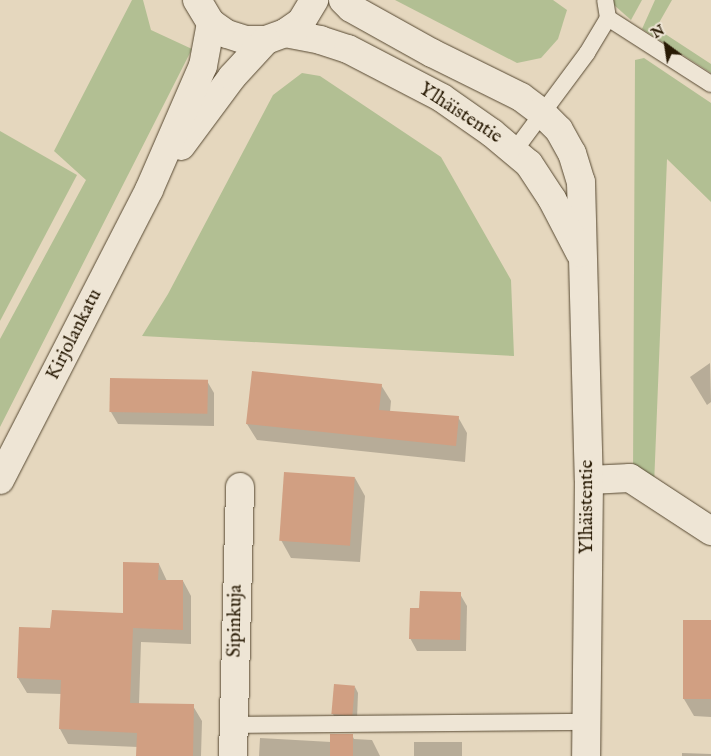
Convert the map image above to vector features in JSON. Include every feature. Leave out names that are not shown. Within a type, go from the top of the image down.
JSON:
[{"type":"street","name":"Kirjolankatu","points":[[149,190],[232,77],[275,37],[301,22],[314,0]]},
{"type":"street","name":"Ylhäistentie","points":[[343,0],[351,8],[432,53],[521,97],[541,112],[559,130],[572,153],[581,182],[589,480],[586,756]]},
{"type":"street","name":"Kirjolankatu","points":[[0,480],[149,190],[203,66],[204,11]]},
{"type":"street","name":"Ylhäistentie","points":[[204,11],[227,34],[246,40],[275,37],[320,40],[348,49],[442,98],[515,150],[529,164],[552,199],[583,259]]},
{"type":"street","points":[[589,480],[630,478],[711,531]]},
{"type":"street","name":"Sipinkuja","points":[[233,756],[240,487]]},
{"type":"lane","points":[[515,150],[541,112],[587,53],[608,18],[605,0]]},
{"type":"lane","points":[[608,18],[711,84]]},
{"type":"lane","points":[[234,725],[587,722]]},
{"type":"green space","points":[[132,0],[143,0],[151,30],[192,49],[0,427],[0,339],[86,180],[54,151]]},
{"type":"green space","points":[[395,0],[553,0],[567,10],[558,39],[541,58],[517,63]]},
{"type":"green space","points":[[613,0],[642,0],[631,20],[614,5]]},
{"type":"green space","points":[[655,0],[672,0],[656,28],[711,64],[711,73],[642,29]]},
{"type":"green space","points":[[644,58],[711,103],[711,202],[667,159],[654,486],[633,475],[635,60]]},
{"type":"green space","points":[[302,73],[320,76],[441,157],[511,280],[514,356],[142,336],[168,294],[273,95]]},
{"type":"green space","points":[[0,131],[77,175],[0,321]]},
{"type":"building","points":[[252,371],[382,384],[379,410],[459,416],[456,446],[246,424]]},
{"type":"building","points":[[110,378],[208,380],[207,414],[109,412]]},
{"type":"building","points":[[284,472],[355,477],[350,546],[279,541]]},
{"type":"building","points":[[123,562],[159,563],[158,580],[183,580],[183,630],[133,628],[130,703],[194,704],[193,756],[136,756],[137,733],[59,729],[61,680],[17,678],[19,627],[50,628],[52,610],[123,613]]},
{"type":"building","points":[[420,591],[461,592],[460,640],[409,639],[410,608],[419,608]]},
{"type":"building","points":[[683,620],[711,620],[711,699],[683,699]]},
{"type":"building","points":[[334,684],[355,686],[352,716],[331,714]]},
{"type":"building","points":[[330,734],[353,734],[353,756],[330,756]]}]
